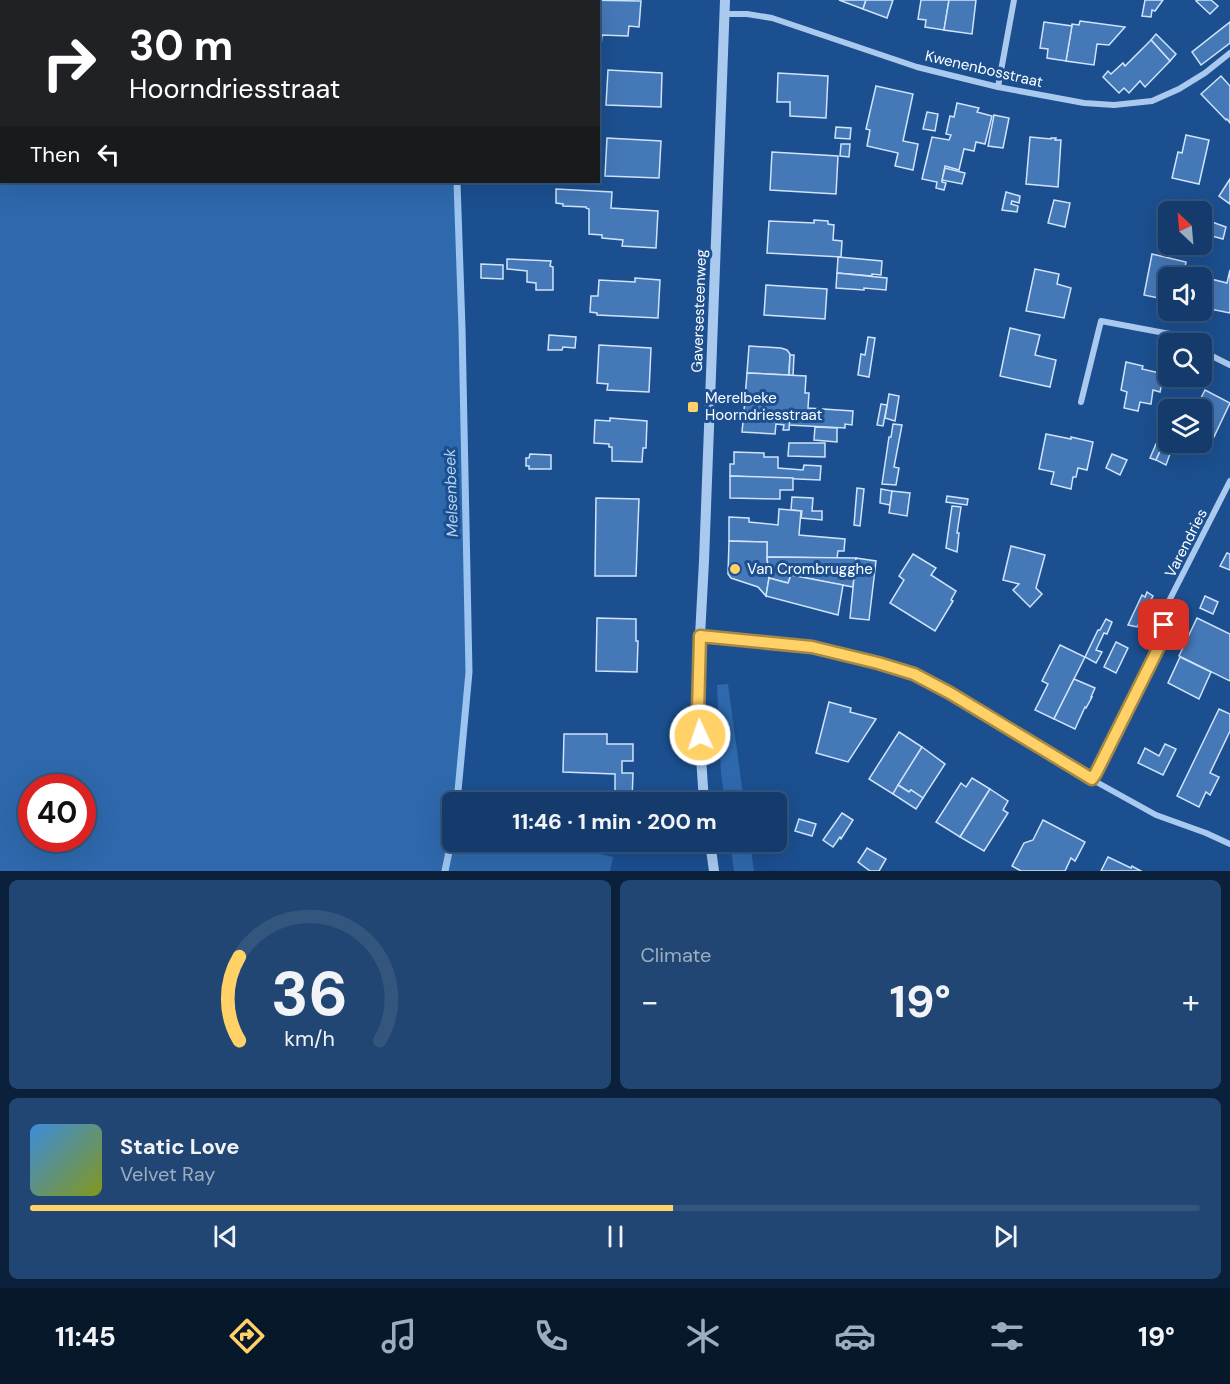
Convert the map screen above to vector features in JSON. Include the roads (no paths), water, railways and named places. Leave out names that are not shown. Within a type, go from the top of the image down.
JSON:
[{"type":"street","name":"Gaversesteenweg","points":[[703,792],[698,712],[700,636],[725,0]]},
{"type":"street","points":[[998,87],[1014,0]]},
{"type":"street","name":"Kwenenbosstraat","points":[[725,14],[772,18],[917,67],[998,87],[1084,103],[1114,105],[1152,101],[1179,89],[1205,73],[1230,53]]},
{"type":"street","points":[[1081,402],[1101,321],[1165,333]]},
{"type":"street","points":[[1212,356],[1230,365]]},
{"type":"street","name":"Varendries","points":[[1092,779],[1159,647],[1168,603],[1230,482]]},
{"type":"street","points":[[700,636],[812,647],[914,674],[1156,815],[1230,844]]},
{"type":"street","points":[[711,852],[714,871]]},
{"type":"waterway","name":"Melsenbeek","points":[[457,183],[469,672],[458,792]]},
{"type":"waterway","name":"Melsenbeek","points":[[445,871],[449,852]]},
{"type":"place","name":"Merelbeke Hoorndriesstraat","points":[[693,407]]},
{"type":"place","name":"Van Crombrugghe","points":[[735,569]]}]
